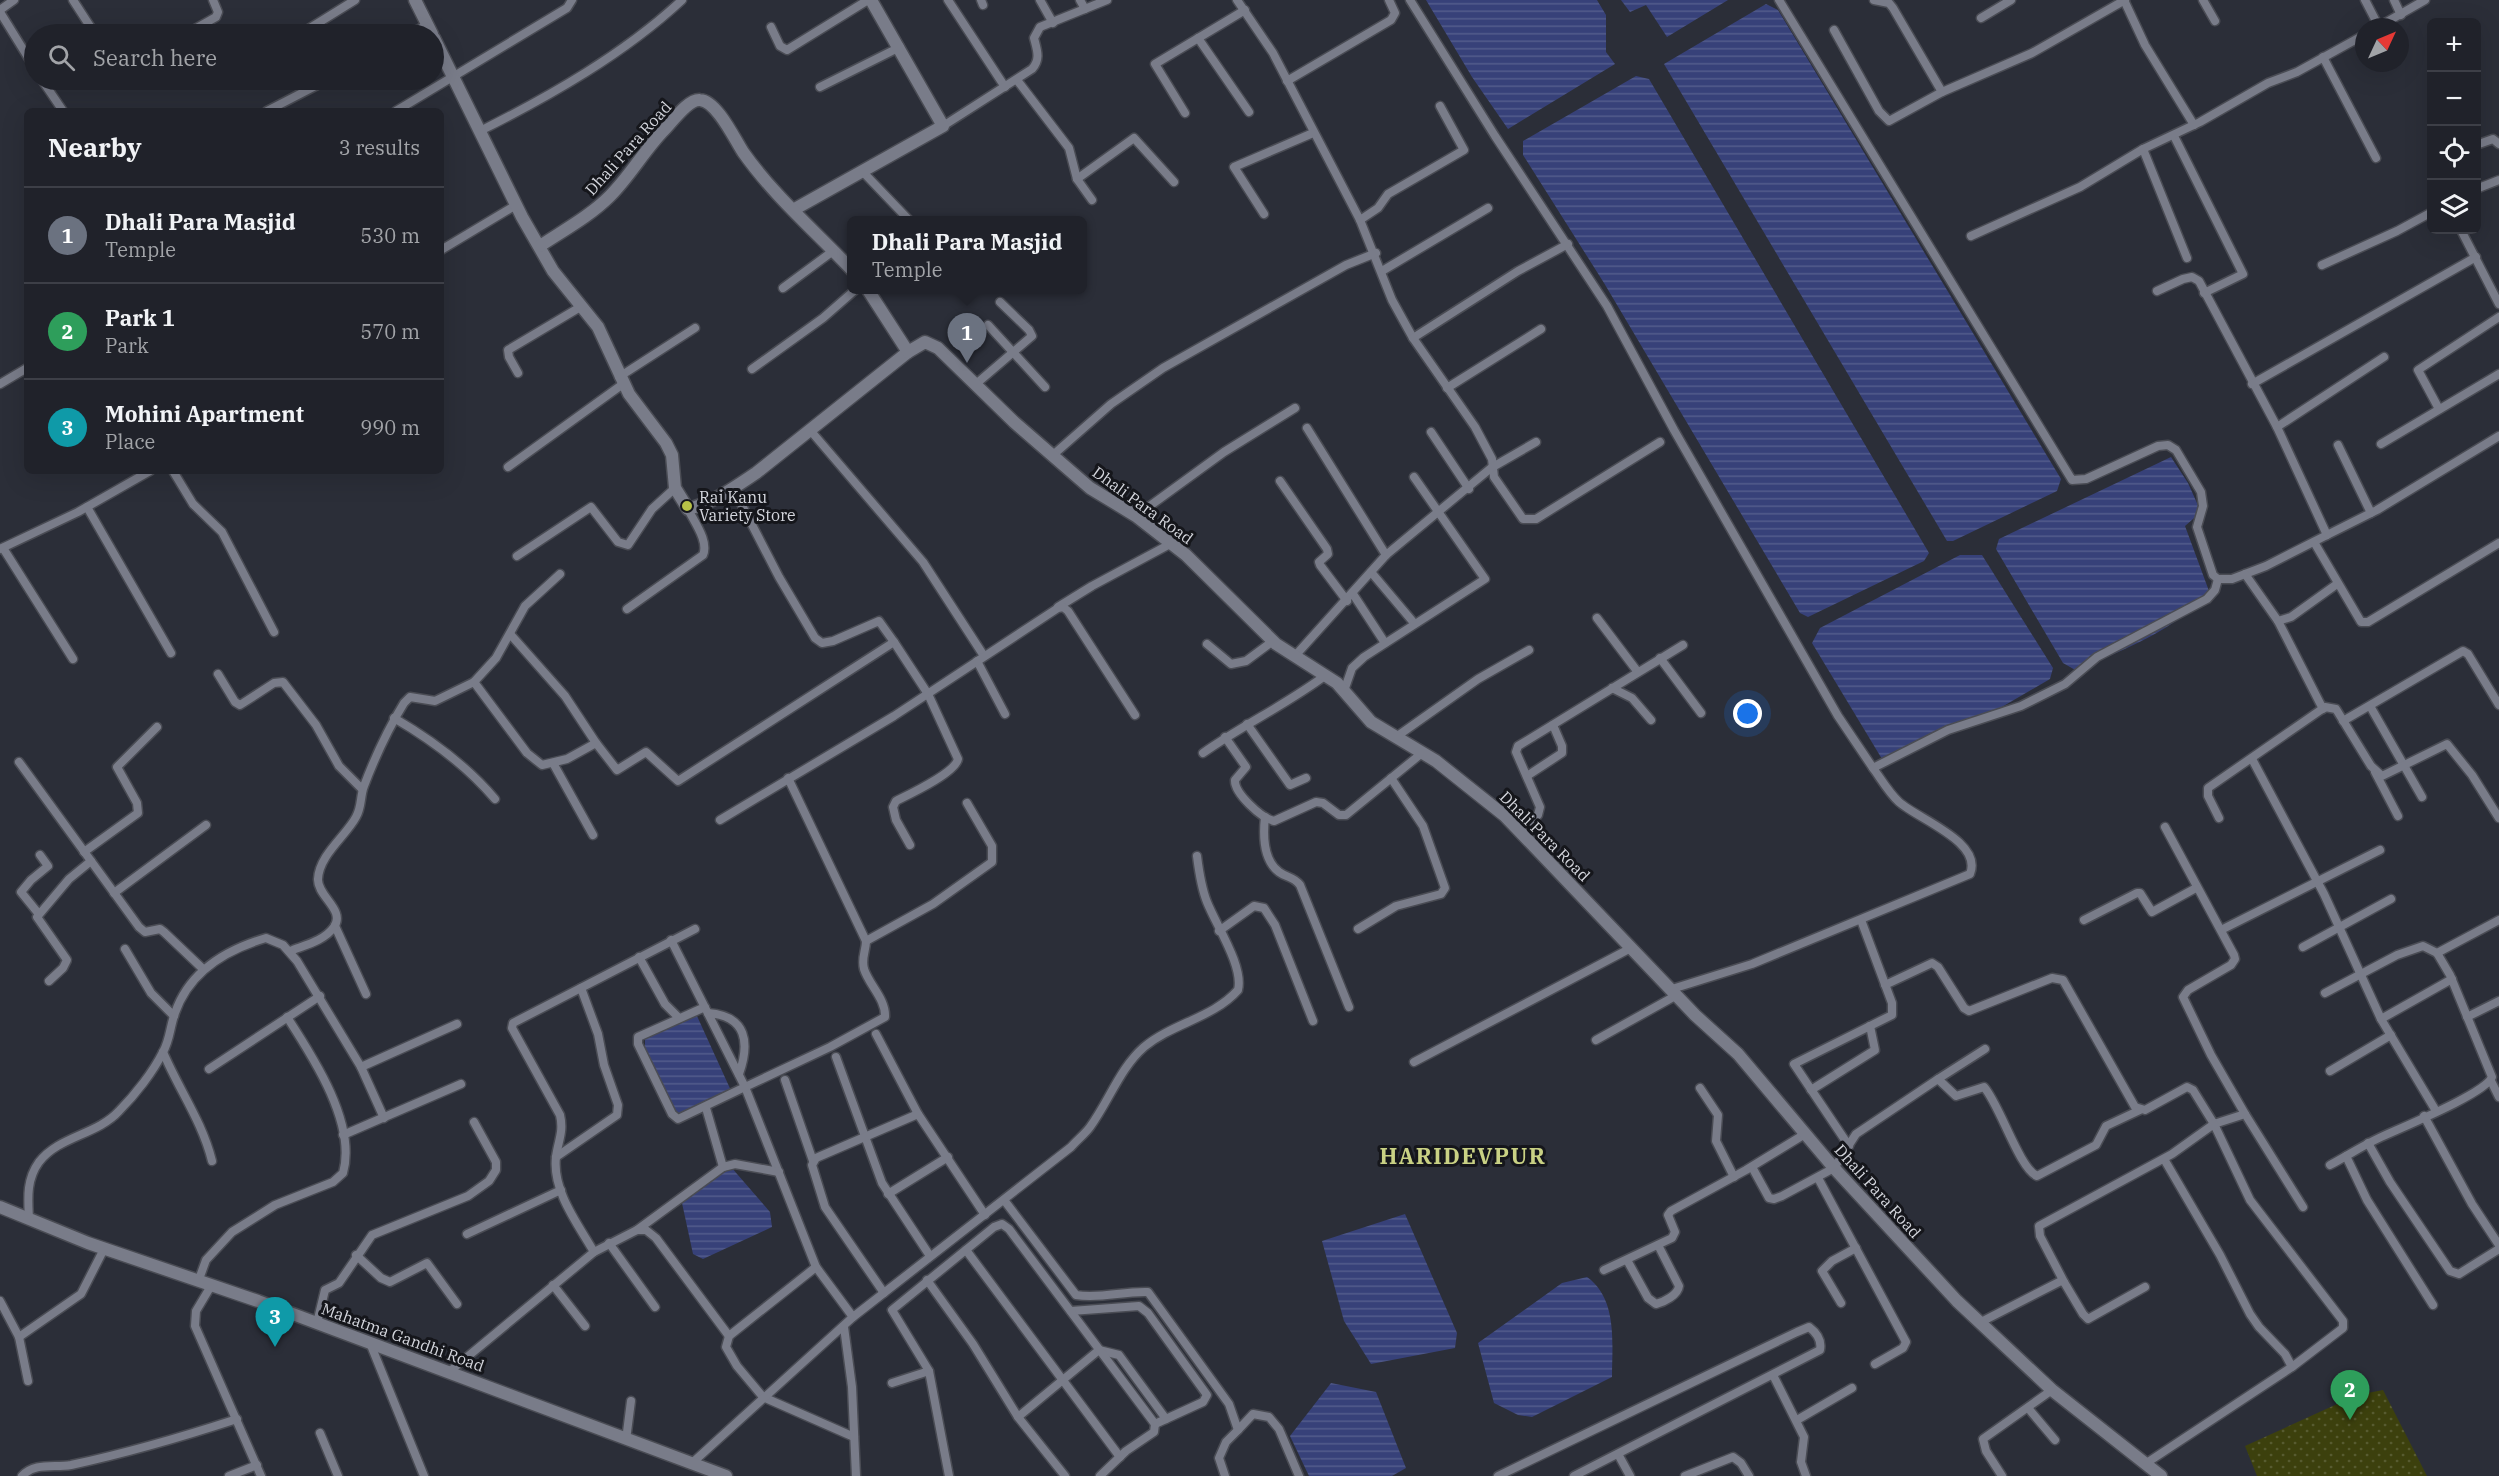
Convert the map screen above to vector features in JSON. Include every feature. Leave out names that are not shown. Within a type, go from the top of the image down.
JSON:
[{"type":"street","points":[[14,0],[0,11],[24,51]]},
{"type":"street","points":[[73,0],[88,24]]},
{"type":"street","points":[[204,24],[216,17],[218,12],[213,0]]},
{"type":"street","points":[[316,24],[355,0]]},
{"type":"street","points":[[415,0],[427,24]]},
{"type":"street","points":[[444,80],[567,8],[572,0]]},
{"type":"street","points":[[480,131],[546,96],[607,57],[682,0]]},
{"type":"street","points":[[771,27],[780,46],[788,50],[870,0],[900,48],[943,126]]},
{"type":"street","points":[[948,0],[1005,87]]},
{"type":"street","points":[[1040,0],[1053,23]]},
{"type":"street","points":[[1080,0],[1085,9]]},
{"type":"street","points":[[793,210],[943,126],[1017,81],[1037,63],[1035,32],[1107,0]]},
{"type":"street","points":[[1237,0],[1273,53],[1312,133],[1360,220],[1376,253],[1392,300],[1413,338],[1489,451],[1492,459],[1491,468],[1519,515],[1528,520],[1536,519],[1660,442]]},
{"type":"street","points":[[1287,81],[1391,20],[1395,13],[1389,0]]},
{"type":"street","points":[[1410,0],[1495,136],[1608,306],[1674,430],[1838,716],[1898,802],[1969,852],[1973,866],[1970,874],[1752,964],[1675,992],[1596,1040]]},
{"type":"street","points":[[1779,0],[2072,480],[2086,479],[2158,446],[2168,446],[2176,450],[2201,492],[2204,506],[2197,519],[2198,536],[2213,575],[2218,579],[2245,574],[2371,513],[2499,436]]},
{"type":"street","points":[[1874,0],[1889,3],[1893,8],[1942,92]]},
{"type":"street","points":[[1981,18],[2011,0]]},
{"type":"street","points":[[1834,30],[1886,121],[1942,92],[2032,53],[2125,0],[2145,45],[2194,125]]},
{"type":"street","points":[[2203,0],[2215,21]]},
{"type":"street","points":[[2365,0],[2374,18]]},
{"type":"street","points":[[2394,0],[2402,15]]},
{"type":"street","points":[[2396,18],[2425,0]]},
{"type":"street","points":[[1185,113],[1155,64],[1245,10]]},
{"type":"street","points":[[1198,38],[1249,112]]},
{"type":"street","points":[[1971,236],[2080,187],[2143,149],[2194,125],[2258,88],[2297,72],[2355,40]]},
{"type":"street","points":[[820,87],[900,48]]},
{"type":"street","points":[[2323,57],[2376,159]]},
{"type":"street","points":[[444,61],[516,205],[553,271],[598,327],[621,380],[672,455],[675,488],[704,542],[703,555],[627,609]]},
{"type":"street","points":[[1017,81],[1069,148],[1077,179],[1092,200]]},
{"type":"street","points":[[49,90],[61,108]]},
{"type":"street","points":[[273,108],[308,90]]},
{"type":"street","points":[[401,108],[429,90]]},
{"type":"street","name":"Dhali Para Road","points":[[540,246],[596,209],[626,177],[655,139],[692,103],[700,100],[709,104],[725,123],[760,174],[847,265]]},
{"type":"street","points":[[1360,220],[1378,208],[1388,194],[1464,150],[1440,106]]},
{"type":"street","points":[[1264,214],[1234,167],[1312,133]]},
{"type":"street","points":[[2174,135],[2243,274],[2204,293]]},
{"type":"street","points":[[1077,179],[1134,138],[1174,182]]},
{"type":"street","points":[[2481,144],[2493,139],[2499,144]]},
{"type":"street","points":[[2143,149],[2187,258]]},
{"type":"street","points":[[862,171],[905,216]]},
{"type":"street","points":[[2481,187],[2499,180]]},
{"type":"street","points":[[444,248],[516,205]]},
{"type":"street","points":[[1382,271],[1488,208]]},
{"type":"street","points":[[2322,265],[2427,215]]},
{"type":"street","points":[[2464,234],[2499,304]]},
{"type":"street","points":[[1413,338],[1518,271],[1568,244]]},
{"type":"street","points":[[783,288],[833,251]]},
{"type":"street","points":[[1053,455],[1112,404],[1163,368],[1346,265],[1376,253]]},
{"type":"street","points":[[2252,384],[2476,257]]},
{"type":"street","points":[[2157,291],[2183,279],[2192,277],[2199,281],[2277,427],[2327,535]]},
{"type":"street","points":[[752,369],[823,318],[850,294]]},
{"type":"street","points":[[688,509],[699,506],[734,488],[908,352],[871,294]]},
{"type":"street","points":[[976,384],[1030,340],[1031,333],[1000,302]]},
{"type":"street","points":[[518,373],[507,354],[512,346],[582,306]]},
{"type":"street","points":[[2439,409],[2418,370],[2499,317]]},
{"type":"street","points":[[988,325],[1045,387]]},
{"type":"street","points":[[508,467],[621,380],[695,328]]},
{"type":"street","points":[[1447,388],[1541,329]]},
{"type":"street","name":"Dhali Para Road","points":[[908,352],[919,344],[930,343],[1014,422],[1090,488],[1136,516],[1172,543],[1273,641],[1294,657],[1326,675],[1344,691],[1371,722],[1459,778],[1518,830],[1738,1054],[1834,1168],[1957,1302],[2052,1390],[2161,1476]]},
{"type":"street","points":[[2277,427],[2384,357]]},
{"type":"street","points":[[0,384],[24,370]]},
{"type":"street","points":[[2381,444],[2499,374]]},
{"type":"street","points":[[1136,516],[1224,452],[1295,408]]},
{"type":"street","points":[[1307,428],[1386,555]]},
{"type":"street","points":[[810,430],[923,562],[980,659],[1005,714]]},
{"type":"street","points":[[1431,432],[1469,489]]},
{"type":"street","points":[[1294,657],[1386,555],[1469,489],[1491,468],[1536,442]]},
{"type":"street","points":[[2338,445],[2371,513]]},
{"type":"street","points":[[72,659],[1,548],[87,507],[145,474]]},
{"type":"street","points":[[175,474],[193,504],[222,532],[274,632]]},
{"type":"street","points":[[1344,691],[1352,668],[1414,623],[1485,579],[1414,477]]},
{"type":"street","points":[[1280,481],[1327,549],[1328,554],[1319,562],[1320,565],[1350,597],[1385,643]]},
{"type":"street","points":[[517,556],[591,507],[618,542],[628,545],[652,509],[675,488]]},
{"type":"street","points":[[734,488],[779,577],[815,638],[822,643],[833,641],[879,621],[928,694],[958,759],[957,764],[949,772],[896,801],[892,807],[896,820],[910,845]]},
{"type":"street","points":[[87,507],[171,653]]},
{"type":"street","points":[[2314,542],[2361,622],[2368,622],[2499,543]]},
{"type":"street","points":[[720,820],[928,694],[1092,586],[1172,543]]},
{"type":"street","points":[[1371,572],[1414,623]]},
{"type":"street","points":[[290,951],[317,941],[335,926],[338,917],[319,887],[321,867],[357,815],[362,789],[394,718],[410,697],[435,701],[474,682],[486,671],[525,606],[560,574]]},
{"type":"street","points":[[2245,574],[2278,621],[2324,709]]},
{"type":"street","points":[[1873,768],[1948,730],[2020,706],[2065,684],[2097,657],[2207,599],[2215,590],[2218,579]]},
{"type":"street","points":[[2278,621],[2291,616],[2337,584]]},
{"type":"street","points":[[1058,608],[1068,610],[1135,715]]},
{"type":"street","points":[[1597,618],[1637,671]]},
{"type":"street","points":[[510,634],[565,696],[617,770],[646,752],[678,782],[894,642]]},
{"type":"street","points":[[1208,644],[1231,664],[1246,661],[1273,641]]},
{"type":"street","points":[[1518,830],[1540,811],[1538,800],[1516,750],[1522,743],[1683,645]]},
{"type":"street","points":[[1396,737],[1478,679],[1529,650]]},
{"type":"street","points":[[2343,721],[2463,651],[2468,654],[2499,705]]},
{"type":"street","points":[[1660,658],[1701,713]]},
{"type":"street","points":[[218,674],[235,702],[240,705],[274,683],[283,682],[316,725],[339,766],[362,789]]},
{"type":"street","points":[[1203,753],[1225,737],[1302,693],[1326,675]]},
{"type":"street","points":[[474,682],[527,753],[543,765],[553,763],[596,743]]},
{"type":"street","points":[[1611,688],[1632,698],[1651,720]]},
{"type":"street","points":[[2370,706],[2422,797]]},
{"type":"street","points":[[2219,818],[2208,796],[2208,788],[2330,707],[2336,710],[2375,772],[2398,816]]},
{"type":"street","points":[[394,718],[443,750],[483,785],[495,799]]},
{"type":"street","points":[[1247,724],[1290,785],[1306,778]]},
{"type":"street","points":[[1527,776],[1562,753],[1563,746],[1553,725]]},
{"type":"street","points":[[84,852],[138,813],[137,803],[117,767],[157,727]]},
{"type":"street","points":[[1225,737],[1246,767],[1234,780],[1236,788],[1270,821],[1280,820],[1316,802],[1323,803],[1342,817],[1422,753]]},
{"type":"street","points":[[2375,772],[2387,775],[2447,744],[2472,775],[2499,818]]},
{"type":"street","points":[[2252,759],[2317,882],[2381,1019],[2436,1111]]},
{"type":"street","points":[[19,762],[142,930],[150,933],[160,929],[203,969]]},
{"type":"street","points":[[553,763],[593,835]]},
{"type":"street","points":[[739,1074],[746,1048],[740,1028],[726,1016],[706,1010],[640,1034],[638,1044],[675,1118],[681,1119],[830,1047],[885,1017],[885,1009],[864,970],[862,957],[866,941],[788,778]]},
{"type":"street","points":[[1358,929],[1396,906],[1441,894],[1445,888],[1423,826],[1391,778]]},
{"type":"street","points":[[866,941],[933,904],[992,862],[992,846],[967,803]]},
{"type":"street","points":[[1265,817],[1263,839],[1270,859],[1278,872],[1292,877],[1300,885],[1349,1007]]},
{"type":"street","points":[[114,893],[206,825]]},
{"type":"street","points":[[2165,827],[2234,955],[2234,962],[2188,990],[2183,997],[2211,1055],[2303,1207]]},
{"type":"street","points":[[2221,930],[2380,850]]},
{"type":"street","points":[[40,855],[48,866],[21,892],[38,913],[38,921],[67,960],[63,968],[50,981]]},
{"type":"street","points":[[691,1464],[853,1317],[1071,1147],[1090,1126],[1126,1069],[1143,1048],[1159,1037],[1222,1006],[1238,990],[1238,972],[1203,890],[1197,855]]},
{"type":"street","points":[[38,913],[69,879],[91,861]]},
{"type":"street","points":[[2084,920],[2137,893],[2140,893],[2151,912],[2196,888]]},
{"type":"street","points":[[2303,947],[2391,899]]},
{"type":"street","points":[[1219,931],[1254,906],[1264,908],[1275,925],[1313,1021]]},
{"type":"street","points":[[1849,1146],[1794,1064],[1892,1015],[1893,1010],[1885,985],[1861,920]]},
{"type":"street","points":[[2437,953],[2499,920]]},
{"type":"street","points":[[335,926],[366,994]]},
{"type":"street","points":[[594,1252],[561,1190],[556,1157],[563,1128],[560,1115],[512,1028],[517,1019],[695,929]]},
{"type":"street","points":[[29,1219],[28,1189],[39,1162],[60,1144],[109,1121],[121,1110],[163,1052],[174,1016],[189,982],[203,969],[266,938],[275,939],[290,951],[320,996],[361,1067],[384,1118]]},
{"type":"street","points":[[671,940],[745,1087],[816,1267],[853,1317]]},
{"type":"street","points":[[2325,993],[2397,955],[2423,946],[2437,953],[2452,979],[2488,1061],[2491,1081],[2499,1096]]},
{"type":"street","points":[[1414,1062],[1632,948]]},
{"type":"street","points":[[125,949],[150,993],[174,1016]]},
{"type":"street","points":[[639,957],[665,1004],[679,1018]]},
{"type":"street","points":[[1885,985],[1932,963],[1938,967],[1964,1008],[1969,1011],[2052,978],[2063,980],[2131,1101],[2140,1110]]},
{"type":"street","points":[[2381,1019],[2452,979]]},
{"type":"street","points":[[556,1157],[617,1115],[618,1105],[604,1065],[598,1034],[581,988]]},
{"type":"street","points":[[209,1069],[320,996]]},
{"type":"street","points":[[2467,1017],[2499,1001]]},
{"type":"street","points":[[198,1282],[206,1260],[232,1232],[275,1204],[339,1179],[345,1167],[343,1135],[335,1108],[316,1063],[288,1017]]},
{"type":"street","points":[[361,1067],[457,1024]]},
{"type":"street","points":[[1811,1090],[1875,1050],[1870,1026]]},
{"type":"street","points":[[876,1034],[918,1114],[985,1215]]},
{"type":"street","points":[[2330,1071],[2391,1035]]},
{"type":"street","points":[[1752,1167],[1772,1199],[1818,1178],[1834,1168],[1856,1134],[1985,1049]]},
{"type":"street","points":[[163,1052],[202,1128],[212,1161]]},
{"type":"street","points":[[836,1057],[888,1194],[930,1256]]},
{"type":"street","points":[[1938,1079],[1956,1096],[1984,1087],[2023,1160],[2037,1176],[2096,1145],[2106,1126],[2190,1088],[2214,1124],[2250,1200],[2343,1321],[2343,1328],[2292,1367],[2145,1464]]},
{"type":"street","points":[[784,1080],[813,1161],[825,1207],[884,1293]]},
{"type":"street","points":[[2330,1165],[2368,1143],[2436,1111],[2491,1081]]},
{"type":"street","points":[[343,1135],[461,1084]]},
{"type":"street","points":[[1700,1088],[1718,1115],[1716,1141],[1734,1177]]},
{"type":"street","points":[[706,1108],[723,1167]]},
{"type":"street","points":[[813,1161],[821,1155],[866,1138],[918,1114]]},
{"type":"street","points":[[2145,1287],[2088,1319],[2082,1314],[2064,1282],[2040,1236],[2039,1226],[2164,1159],[2214,1124],[2245,1114]]},
{"type":"street","points":[[2424,1116],[2472,1203],[2499,1245]]},
{"type":"street","points":[[317,1323],[326,1290],[339,1283],[369,1239],[379,1231],[468,1196],[489,1181],[496,1170],[496,1162],[474,1122]]},
{"type":"street","points":[[1604,1270],[1674,1235],[1668,1215],[1671,1211],[1752,1167],[1805,1134]]},
{"type":"street","points":[[2368,1143],[2390,1182],[2450,1271],[2459,1274],[2499,1249]]},
{"type":"street","points":[[2346,1156],[2367,1200],[2433,1305]]},
{"type":"street","points":[[888,1194],[948,1157]]},
{"type":"street","points":[[2164,1159],[2220,1255],[2250,1314],[2285,1354],[2292,1367]]},
{"type":"street","points":[[449,1372],[594,1252],[637,1230],[723,1167],[735,1164],[779,1172]]},
{"type":"street","points":[[1818,1178],[1906,1342],[1903,1348],[1875,1364]]},
{"type":"street","points":[[467,1234],[561,1190]]},
{"type":"street","points":[[1004,1200],[1076,1295],[1096,1298],[1133,1291],[1148,1292],[1229,1404],[1238,1430]]},
{"type":"street","name":"Mahatma Gandhi Road","points":[[0,1207],[104,1249],[317,1323],[726,1476]]},
{"type":"street","points":[[949,1476],[929,1371],[892,1310],[994,1227],[1002,1224],[1006,1226],[1155,1424],[1154,1432],[1120,1456],[1116,1464],[1100,1476]]},
{"type":"street","points":[[637,1230],[646,1230],[656,1238],[729,1336]]},
{"type":"street","points":[[609,1243],[654,1307]]},
{"type":"street","points":[[1627,1260],[1648,1298],[1656,1304],[1660,1303],[1676,1294],[1679,1286],[1658,1245]]},
{"type":"street","points":[[1841,1303],[1822,1271],[1832,1261],[1856,1248]]},
{"type":"street","points":[[19,1337],[81,1294],[104,1249]]},
{"type":"street","points":[[966,1250],[1120,1456]]},
{"type":"street","points":[[356,1255],[381,1278],[390,1282],[427,1263],[457,1304]]},
{"type":"street","points":[[816,1267],[729,1336],[726,1347],[737,1366],[763,1397],[854,1437]]},
{"type":"street","points":[[927,1280],[974,1344],[1018,1417],[1065,1476]]},
{"type":"street","points":[[1981,1322],[2056,1283],[2064,1282]]},
{"type":"street","points":[[553,1285],[585,1326]]},
{"type":"street","points":[[211,1286],[196,1311],[195,1326],[261,1476]]},
{"type":"street","points":[[0,1301],[19,1337],[28,1380]]},
{"type":"street","points":[[1071,1311],[1139,1306],[1148,1313],[1207,1395],[1203,1402],[1155,1424]]},
{"type":"street","points":[[844,1327],[852,1387],[856,1476]]},
{"type":"street","points":[[1498,1476],[1797,1332],[1809,1327],[1816,1332],[1821,1344],[1820,1350],[1574,1476]]},
{"type":"street","points":[[370,1343],[424,1476]]},
{"type":"street","points":[[1018,1417],[1061,1379],[1099,1350]]},
{"type":"street","points":[[1099,1350],[1119,1355],[1166,1419]]},
{"type":"street","points":[[892,1383],[929,1371]]},
{"type":"street","points":[[1773,1375],[1806,1442],[1801,1462],[1806,1476]]},
{"type":"street","points":[[1797,1420],[1852,1388]]},
{"type":"street","points":[[2002,1476],[1986,1451],[1983,1439],[2052,1390]]},
{"type":"street","points":[[626,1440],[631,1401]]},
{"type":"street","points":[[2028,1408],[2055,1440]]},
{"type":"street","points":[[1225,1476],[1219,1458],[1226,1442],[1253,1414],[1269,1417],[1279,1429],[1294,1474]]},
{"type":"street","points":[[22,1476],[30,1470],[43,1466],[64,1466],[169,1442],[237,1419]]},
{"type":"street","points":[[320,1433],[338,1476]]},
{"type":"street","points":[[1618,1454],[1629,1476]]},
{"type":"street","points":[[1686,1476],[1733,1457],[1741,1463],[1749,1476]]},
{"type":"street","points":[[1052,1476],[1055,1463]]},
{"type":"street","points":[[229,1476],[257,1465]]},
{"type":"green space","points":[[2383,1390],[2427,1476],[2257,1476],[2245,1446],[2357,1395]]},
{"type":"water","points":[[1426,0],[1597,0],[1606,15],[1606,52],[1615,64],[1508,129],[1472,77]]},
{"type":"water","points":[[1621,0],[1728,0],[1667,37],[1646,5],[1630,12]]},
{"type":"water","points":[[1766,4],[1778,10],[2061,479],[2057,491],[1953,541],[1947,541],[1664,64]]},
{"type":"water","points":[[1636,76],[1649,79],[1929,553],[1924,561],[1808,617],[1800,613],[1604,283],[1523,155],[1523,141]]},
{"type":"water","points":[[2171,457],[2188,483],[2201,512],[2185,526],[2209,591],[2196,605],[2165,628],[2077,671],[2063,663],[1996,549],[1999,539]]},
{"type":"water","points":[[1960,555],[1982,555],[2053,668],[2050,679],[1988,715],[1895,762],[1882,759],[1812,643],[1820,628]]},
{"type":"water","points":[[687,1013],[697,1016],[733,1095],[679,1119],[645,1049],[645,1034]]},
{"type":"water","points":[[731,1167],[770,1212],[772,1227],[703,1259],[693,1254],[682,1203]]},
{"type":"water","points":[[1405,1214],[1457,1333],[1455,1348],[1371,1364],[1344,1321],[1322,1241]]},
{"type":"water","points":[[1587,1277],[1597,1286],[1609,1310],[1612,1377],[1532,1417],[1518,1415],[1494,1403],[1478,1343],[1562,1283]]},
{"type":"water","points":[[1331,1383],[1376,1392],[1406,1468],[1392,1476],[1309,1476],[1290,1436]]},
{"type":"place","name":"Dhali Para Masjid","points":[[967,363]]},
{"type":"place","name":"Rai Kanu Variety Store","points":[[687,506]]},
{"type":"place","name":"Mohini Apartment","points":[[275,1347]]},
{"type":"place","name":"Park 1","points":[[2350,1420]]},
{"type":"district","name":"HARIDEVPUR","points":[[1463,1155]]}]
